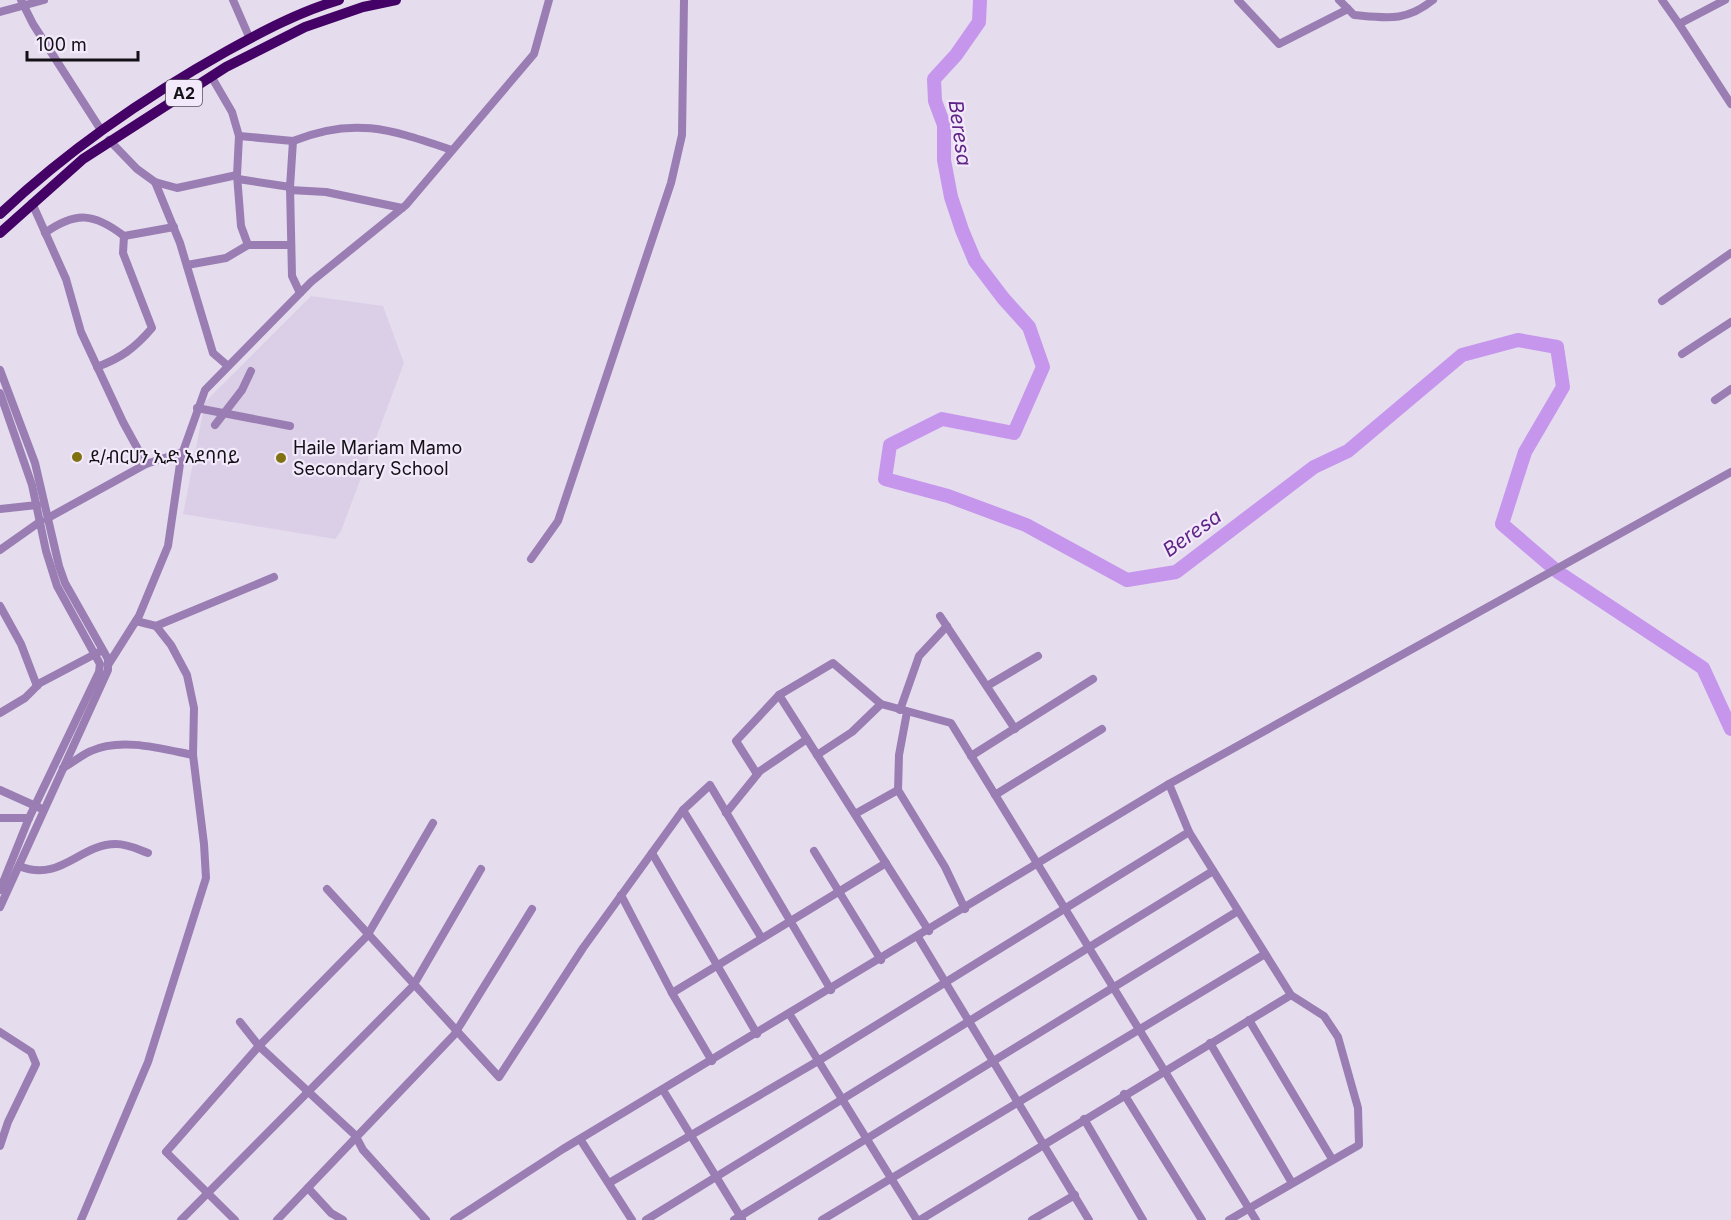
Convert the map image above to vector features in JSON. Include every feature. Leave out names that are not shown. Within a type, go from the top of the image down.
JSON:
[{"type":"highway","name":"A2","points":[[0,214],[59,161],[101,130],[194,69],[319,3],[339,0]]},
{"type":"highway","name":"A2","points":[[0,233],[32,203],[109,140],[211,76],[304,27],[363,7],[396,0]]},
{"type":"street","points":[[0,12],[23,3],[44,0]]},
{"type":"street","points":[[233,0],[250,39]]},
{"type":"street","points":[[0,907],[102,688],[108,665],[136,621],[168,546],[183,452],[205,390],[300,293],[402,208],[534,54],[549,0]]},
{"type":"street","points":[[531,560],[558,521],[670,183],[682,135],[684,0]]},
{"type":"street","points":[[1238,0],[1279,44],[1348,9]]},
{"type":"street","points":[[1339,0],[1354,15],[1396,19],[1423,8],[1434,0]]},
{"type":"street","points":[[1662,0],[1731,104]]},
{"type":"street","points":[[1679,24],[1725,0]]},
{"type":"street","points":[[23,3],[33,24],[101,130]]},
{"type":"street","points":[[211,76],[232,112],[239,136],[237,177],[242,226],[248,245]]},
{"type":"street","points":[[239,136],[293,141],[350,125],[414,138],[452,150]]},
{"type":"street","points":[[109,140],[136,169],[155,182],[177,188],[237,177],[402,208]]},
{"type":"street","points":[[293,141],[290,188],[292,276],[300,293]]},
{"type":"street","points":[[155,182],[187,265],[213,352],[228,366]]},
{"type":"street","points":[[32,203],[66,279],[81,332],[146,465]]},
{"type":"street","points":[[45,233],[63,220],[91,217],[101,220],[124,236],[174,227]]},
{"type":"street","points":[[97,367],[129,352],[152,328],[123,253],[124,236]]},
{"type":"street","points":[[187,265],[226,258],[248,245],[291,245]]},
{"type":"street","points":[[1662,301],[1731,253]]},
{"type":"street","points":[[1682,354],[1731,322]]},
{"type":"street","points":[[0,370],[35,463],[44,520],[46,551],[57,586],[108,665]]},
{"type":"street","points":[[215,425],[242,390],[251,371]]},
{"type":"street","points":[[1715,400],[1731,389]]},
{"type":"street","points":[[0,393],[44,520]]},
{"type":"street","points":[[197,408],[290,426]]},
{"type":"street","points":[[0,550],[44,520],[146,465],[183,452]]},
{"type":"street","points":[[454,1220],[580,1139],[918,938],[1170,784],[1731,472]]},
{"type":"street","points":[[0,509],[37,505]]},
{"type":"street","points":[[136,621],[156,626],[274,577]]},
{"type":"street","points":[[0,606],[21,644],[37,686]]},
{"type":"street","points":[[940,616],[1015,729]]},
{"type":"street","points":[[81,1220],[148,1062],[206,878],[193,755],[194,708],[187,675],[171,645],[156,626]]},
{"type":"street","points":[[947,626],[919,656],[904,710],[898,790],[945,867],[965,909]]},
{"type":"street","points":[[0,713],[37,686],[99,652]]},
{"type":"street","points":[[0,890],[28,818],[99,672],[99,652]]},
{"type":"street","points":[[987,686],[1038,656]]},
{"type":"street","points":[[758,774],[736,741],[779,694],[833,663],[881,704],[951,723],[1256,1220]]},
{"type":"street","points":[[971,756],[1093,680]]},
{"type":"street","points":[[779,694],[929,931]]},
{"type":"street","points":[[817,755],[852,732],[881,704]]},
{"type":"street","points":[[996,795],[1102,729]]},
{"type":"street","points":[[726,813],[758,774],[807,739]]},
{"type":"street","points":[[63,768],[91,750],[110,746],[138,746],[193,755]]},
{"type":"street","points":[[1170,784],[1189,832],[1291,995],[1324,1016],[1338,1037],[1358,1108],[1359,1145],[1229,1220]]},
{"type":"street","points":[[327,889],[367,936],[499,1077],[583,948],[621,895],[683,810],[710,785],[831,990]]},
{"type":"street","points":[[0,790],[44,809]]},
{"type":"street","points":[[855,814],[898,790]]},
{"type":"street","points":[[683,810],[761,938]]},
{"type":"street","points":[[0,818],[28,818]]},
{"type":"street","points":[[235,1220],[206,1194],[166,1152],[258,1046],[367,936],[433,823]]},
{"type":"street","points":[[609,1183],[818,1061],[1189,832]]},
{"type":"street","points":[[19,866],[32,872],[53,870],[95,849],[115,844],[131,846],[148,853]]},
{"type":"street","points":[[814,851],[881,960]]},
{"type":"street","points":[[652,853],[715,966],[757,1034]]},
{"type":"street","points":[[672,993],[886,863]]},
{"type":"street","points":[[181,1220],[413,986],[481,869]]},
{"type":"street","points":[[646,1220],[1213,871]]},
{"type":"street","points":[[621,895],[672,993],[712,1060]]},
{"type":"street","points":[[277,1220],[456,1032],[532,909]]},
{"type":"street","points":[[663,1090],[739,1219],[1238,911]]},
{"type":"street","points":[[918,938],[1089,1220]]},
{"type":"street","points":[[822,1220],[1265,954]]},
{"type":"street","points":[[790,1015],[919,1220],[1291,995]]},
{"type":"street","points":[[1249,1020],[1332,1159]]},
{"type":"street","points":[[240,1022],[258,1046],[356,1138],[363,1150],[426,1220]]},
{"type":"street","points":[[0,1032],[31,1052],[36,1064],[8,1122],[0,1146]]},
{"type":"street","points":[[1210,1043],[1292,1183]]},
{"type":"street","points":[[1125,1094],[1202,1220]]},
{"type":"street","points":[[1084,1119],[1143,1220]]},
{"type":"street","points":[[580,1139],[632,1220]]},
{"type":"street","points":[[308,1188],[331,1213],[343,1220]]},
{"type":"street","points":[[1032,1220],[1075,1195]]},
{"type":"shaded area","name":"Haile Mariam Mamo Secondary School","points":[[311,296],[383,306],[404,363],[341,531],[335,539],[183,514],[205,402]]},
{"type":"waterway","name":"Beresa","points":[[980,0],[979,22],[956,55],[934,79],[935,101],[944,125],[944,160],[951,197],[975,261],[1029,327],[1043,367],[1014,433],[942,419],[890,445],[885,479],[948,496],[1026,525],[1127,580],[1176,572],[1314,467],[1348,451],[1462,355],[1518,340],[1557,347],[1563,387],[1525,452],[1502,524],[1558,572],[1703,668],[1731,729]]},
{"type":"place","name":"ደ/ብርሀን ኢድ አደባባይ","points":[[77,457]]},
{"type":"place","name":"Haile Mariam Mamo Secondary School","points":[[281,458]]}]
